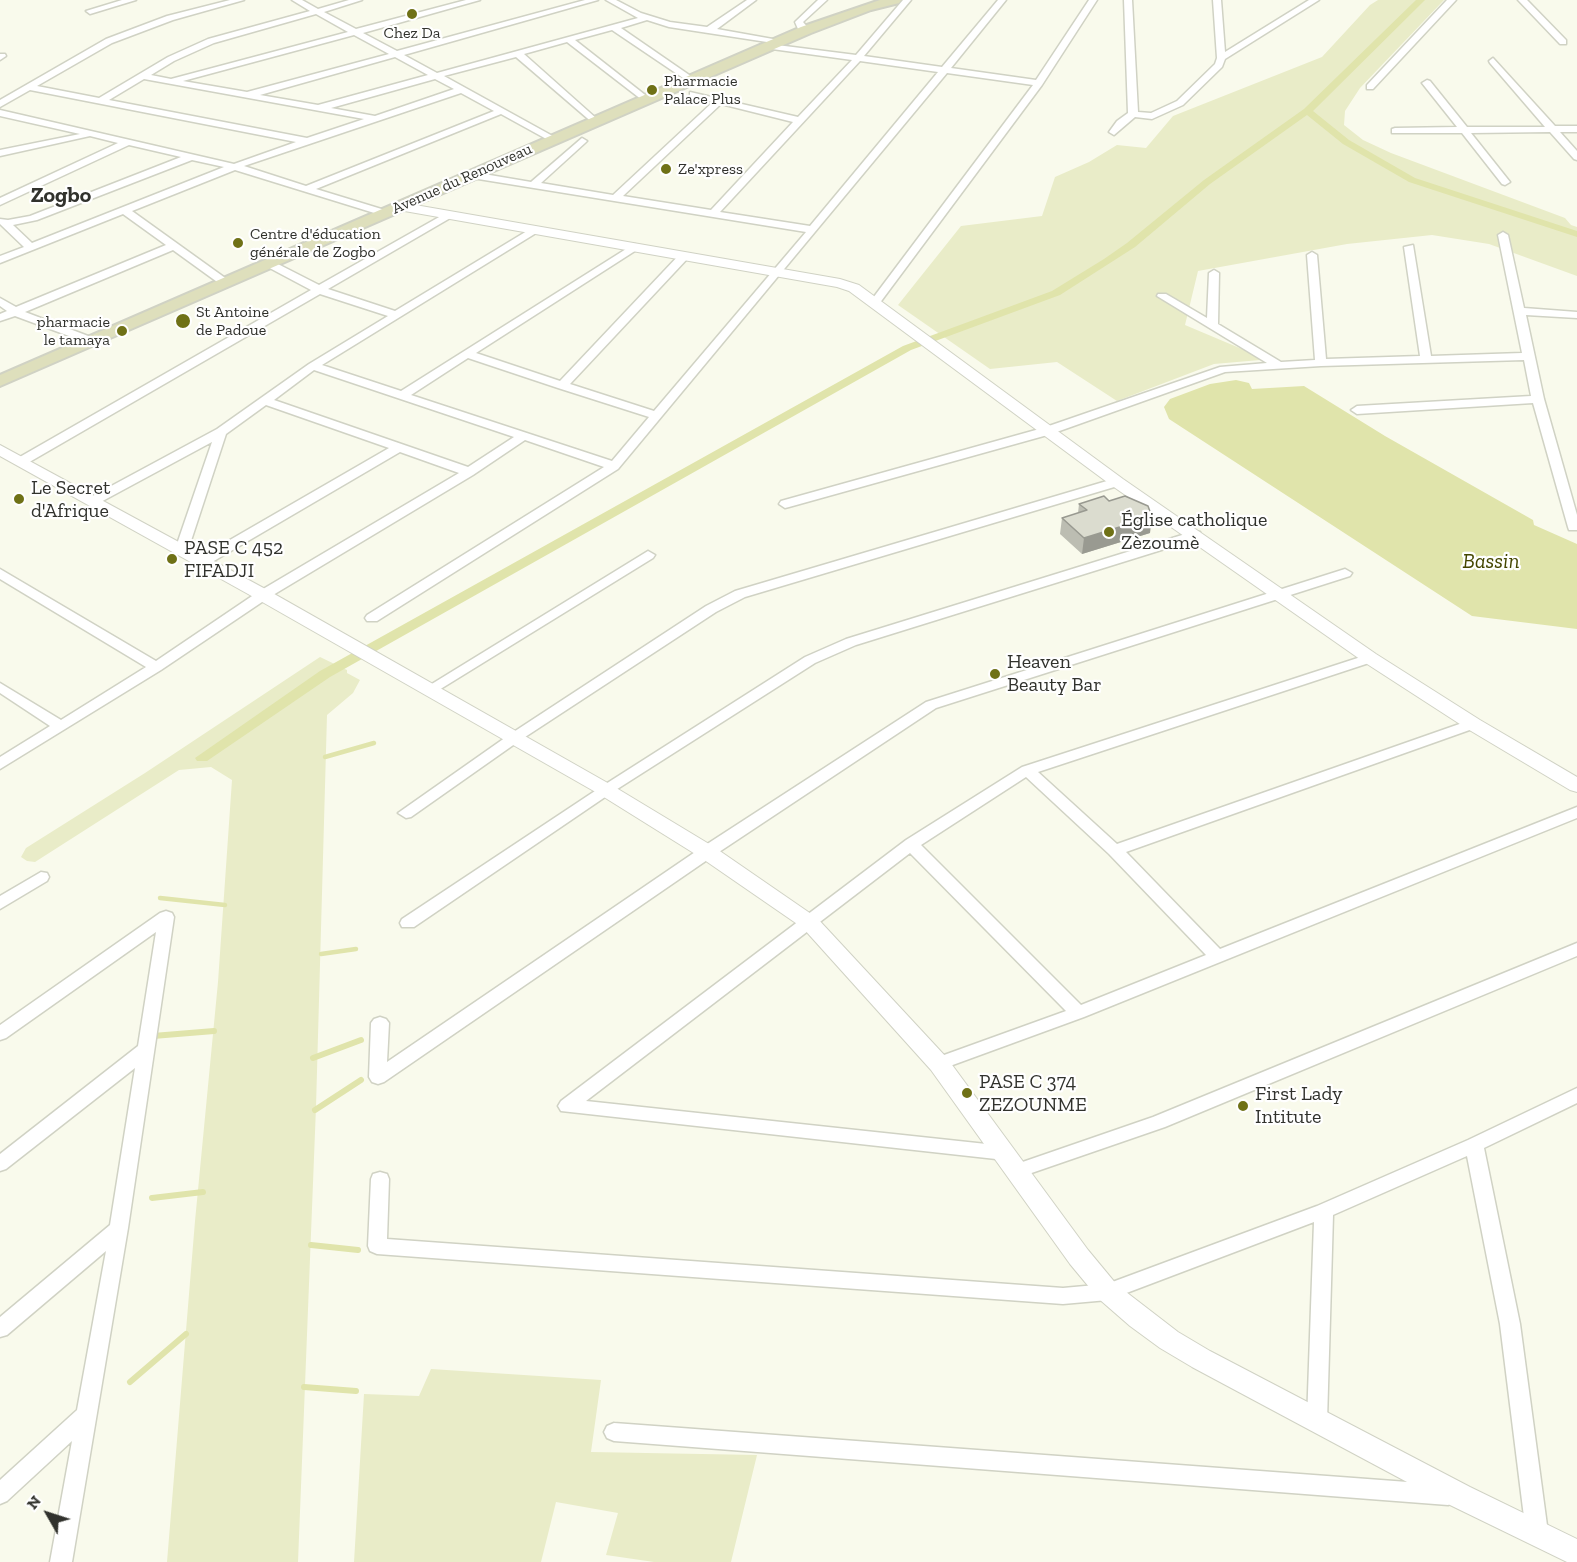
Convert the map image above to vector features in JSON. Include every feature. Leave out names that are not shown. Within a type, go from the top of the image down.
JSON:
[{"type":"main road","name":"Avenue du Renouveau","points":[[0,381],[594,121],[646,100],[692,87],[806,30],[867,7],[895,0]]},
{"type":"street","points":[[90,11],[132,0]]},
{"type":"street","points":[[0,104],[81,55],[140,27],[240,0]]},
{"type":"street","points":[[296,0],[553,139]]},
{"type":"street","points":[[101,101],[184,53],[211,41],[358,0]]},
{"type":"street","points":[[172,81],[476,0]]},
{"type":"street","points":[[248,95],[594,0]]},
{"type":"street","points":[[610,0],[646,18],[776,44],[858,58],[1040,83]]},
{"type":"street","points":[[733,0],[750,2]]},
{"type":"street","points":[[806,30],[799,22],[823,0]]},
{"type":"street","points":[[713,214],[801,121],[907,0]]},
{"type":"street","points":[[372,618],[614,466],[813,230],[1002,0]]},
{"type":"street","points":[[875,302],[1040,83],[1093,0]]},
{"type":"street","points":[[1128,0],[1133,114]]},
{"type":"street","points":[[1114,132],[1120,123],[1133,114],[1158,114],[1180,103],[1219,65],[1221,58],[1217,0]]},
{"type":"street","points":[[1221,58],[1315,0]]},
{"type":"street","points":[[1370,87],[1452,0]]},
{"type":"street","points":[[1522,0],[1563,42]]},
{"type":"street","points":[[709,30],[750,2]]},
{"type":"street","points":[[319,108],[646,18]]},
{"type":"street","points":[[614,27],[692,87],[719,101],[801,121]]},
{"type":"street","points":[[568,39],[646,100]]},
{"type":"street","points":[[517,53],[594,121]]},
{"type":"street","points":[[1493,61],[1577,157]]},
{"type":"street","points":[[142,76],[376,119]]},
{"type":"street","points":[[1426,83],[1505,182]]},
{"type":"street","points":[[27,87],[306,141]]},
{"type":"street","points":[[0,260],[306,141],[461,90]]},
{"type":"street","points":[[615,198],[719,101]]},
{"type":"street","points":[[307,189],[501,111]]},
{"type":"street","points":[[0,113],[236,167],[384,213]]},
{"type":"street","points":[[1395,130],[1577,129]]},
{"type":"street","points":[[0,153],[91,135]]},
{"type":"street","points":[[533,185],[582,141]]},
{"type":"street","points":[[0,202],[126,143]]},
{"type":"street","points":[[3,222],[33,218],[190,157]]},
{"type":"street","points":[[472,175],[813,230]]},
{"type":"street","points":[[398,206],[848,285],[926,339],[1117,482],[1370,658],[1473,724],[1577,786]]},
{"type":"street","points":[[126,211],[224,282]]},
{"type":"street","points":[[22,461],[448,215]]},
{"type":"street","points":[[3,222],[31,248]]},
{"type":"street","points":[[93,501],[221,432],[313,366],[536,230]]},
{"type":"street","points":[[1503,235],[1538,399],[1574,527]]},
{"type":"street","points":[[0,318],[174,246]]},
{"type":"street","points":[[403,394],[634,247]]},
{"type":"street","points":[[1409,247],[1426,360]]},
{"type":"street","points":[[1312,255],[1322,363]]},
{"type":"street","points":[[562,386],[684,256]]},
{"type":"street","points":[[268,263],[320,290],[396,315]]},
{"type":"street","points":[[1212,326],[1214,273]]},
{"type":"street","points":[[1162,296],[1280,366]]},
{"type":"street","points":[[0,301],[16,312],[92,341]]},
{"type":"street","points":[[1521,311],[1577,315]]},
{"type":"street","points":[[466,354],[656,416]]},
{"type":"street","points":[[785,504],[1047,431],[1224,369],[1322,363],[1530,356]]},
{"type":"street","points":[[313,366],[403,394],[614,466]]},
{"type":"street","points":[[1357,410],[1538,399]]},
{"type":"street","points":[[266,401],[469,472]]},
{"type":"street","points":[[182,550],[221,432]]},
{"type":"street","points":[[0,764],[156,667],[263,595],[469,472],[525,435]]},
{"type":"street","points":[[202,562],[398,448]]},
{"type":"street","points":[[0,450],[263,595],[606,790],[707,852],[810,923],[939,1064],[1079,1257],[1108,1292],[1169,1340],[1460,1496],[1577,1553]]},
{"type":"street","points":[[406,813],[514,738],[711,609],[740,594],[1117,482]]},
{"type":"street","points":[[408,923],[606,790],[810,660],[851,642],[1194,535]]},
{"type":"street","points":[[429,690],[648,555]]},
{"type":"street","points":[[0,573],[156,667]]},
{"type":"street","points":[[380,1023],[378,1077],[707,852],[932,705],[1345,573]]},
{"type":"street","points":[[1370,658],[1027,770],[910,844],[810,923],[567,1106],[1011,1162],[1159,1122],[1577,949]]},
{"type":"street","points":[[0,687],[60,726]]},
{"type":"street","points":[[1115,850],[1473,724]]},
{"type":"street","points":[[1027,770],[1115,850],[1218,957]]},
{"type":"street","points":[[939,1064],[1078,1013],[1577,812]]},
{"type":"street","points":[[910,844],[1078,1013]]},
{"type":"street","points":[[0,902],[41,877]]},
{"type":"street","points":[[0,1034],[166,917],[119,1228],[61,1562]]},
{"type":"street","points":[[0,1164],[145,1050]]},
{"type":"street","points":[[380,1179],[377,1245],[1063,1296],[1108,1292],[1324,1211],[1474,1145],[1577,1095]]},
{"type":"street","points":[[1474,1145],[1510,1324],[1537,1533]]},
{"type":"street","points":[[1317,1421],[1324,1211]]},
{"type":"street","points":[[0,1329],[119,1228]]},
{"type":"street","points":[[0,1494],[85,1416]]},
{"type":"street","points":[[614,1432],[1460,1496]]},
{"type":"shaded area","points":[[1378,0],[1444,0],[1360,88],[1345,111],[1344,125],[1363,140],[1391,153],[1565,218],[1571,225],[1577,227],[1577,276],[1489,244],[1432,235],[1347,244],[1198,271],[1185,325],[1249,352],[1260,360],[1214,364],[1117,401],[1057,362],[990,369],[898,305],[961,226],[1042,216],[1055,177],[1089,162],[1117,145],[1146,148],[1173,116],[1322,57],[1370,5]]},
{"type":"shaded area","points":[[320,657],[347,670],[347,673],[360,680],[353,693],[327,715],[316,1107],[298,1562],[167,1562],[195,1221],[218,982],[232,780],[211,767],[179,770],[35,862],[21,857],[26,848],[145,773]]},
{"type":"shaded area","points":[[431,1369],[601,1380],[591,1452],[757,1455],[731,1562],[654,1562],[606,1555],[618,1513],[556,1502],[541,1562],[354,1562],[364,1394],[419,1396]]},
{"type":"water","name":"Bassin","points":[[1236,380],[1249,383],[1252,389],[1304,386],[1385,436],[1533,520],[1534,525],[1577,544],[1577,629],[1472,616],[1169,419],[1164,407],[1170,399],[1210,384]]},
{"type":"building","points":[[1104,496],[1109,501],[1125,496],[1148,506],[1152,517],[1084,538],[1062,518],[1087,510],[1079,504]]},
{"type":"waterway","points":[[1307,111],[1421,0]]},
{"type":"waterway","points":[[202,758],[325,674],[907,348],[1056,293],[1131,245],[1207,182],[1307,111]]},
{"type":"waterway","points":[[1307,111],[1346,142],[1412,180],[1577,234]]},
{"type":"waterway","points":[[325,757],[374,743]]},
{"type":"waterway","points":[[160,898],[225,905]]},
{"type":"waterway","points":[[321,954],[356,949]]},
{"type":"waterway","points":[[153,1036],[214,1031]]},
{"type":"waterway","points":[[313,1058],[361,1040]]},
{"type":"waterway","points":[[315,1110],[361,1080]]},
{"type":"waterway","points":[[152,1198],[203,1192]]},
{"type":"waterway","points":[[311,1245],[358,1250]]},
{"type":"waterway","points":[[130,1382],[186,1334]]},
{"type":"waterway","points":[[304,1387],[356,1391]]},
{"type":"place","name":"Chez Da","points":[[412,14]]},
{"type":"place","name":"Pharmacie Palace Plus","points":[[652,90]]},
{"type":"place","name":"Ze'xpress","points":[[666,169]]},
{"type":"place","name":"Centre d'éducation générale de Zogbo","points":[[238,243]]},
{"type":"place","name":"St Antoine de Padoue","points":[[183,321]]},
{"type":"place","name":"pharmacie le tamaya","points":[[122,331]]},
{"type":"place","name":"Le Secret d'Afrique","points":[[19,499]]},
{"type":"place","name":"Église catholique Zèzoumè","points":[[1109,532]]},
{"type":"place","name":"PASE C 452 FIFADJI","points":[[172,559]]},
{"type":"place","name":"Heaven Beauty Bar","points":[[995,674]]},
{"type":"place","name":"PASE C 374 ZEZOUNME","points":[[967,1093]]},
{"type":"place","name":"First Lady Intitute","points":[[1243,1106]]},
{"type":"district","name":"Zogbo","points":[[61,196]]}]
